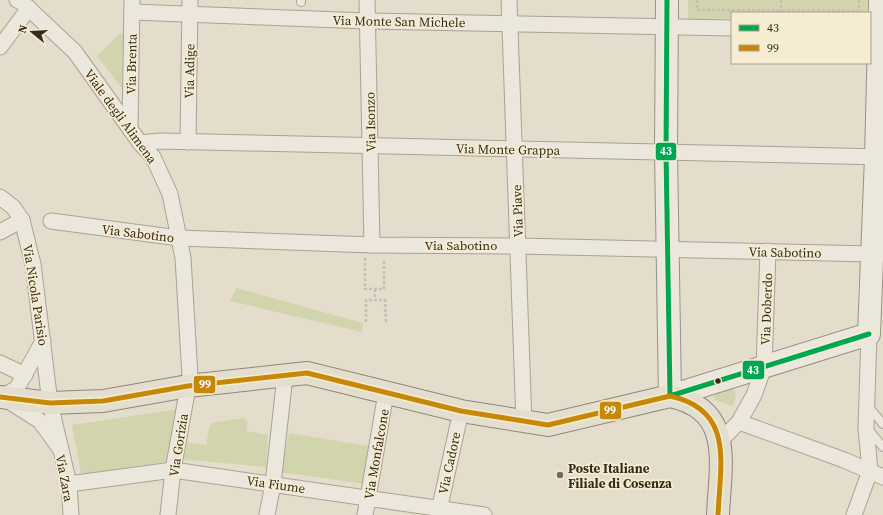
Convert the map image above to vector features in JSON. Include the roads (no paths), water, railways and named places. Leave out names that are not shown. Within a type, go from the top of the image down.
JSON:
[{"type":"main road","points":[[1,397],[50,403],[103,401],[189,381],[285,376],[307,373],[460,411],[524,423],[548,425],[670,396],[687,399],[702,408],[713,421],[720,440],[718,515]]},
{"type":"street","name":"Via Isonzo","points":[[367,0],[372,245]]},
{"type":"street","name":"Via Piave","points":[[509,0],[524,423]]},
{"type":"street","points":[[667,0],[666,152],[670,396],[869,334]]},
{"type":"street","points":[[854,515],[877,474],[866,428],[866,404],[873,254],[880,157],[877,31],[880,0]]},
{"type":"street","points":[[0,47],[23,4]]},
{"type":"street","name":"Viale degli Alimena","points":[[23,4],[76,52],[140,143],[153,157],[170,194],[183,258],[189,381]]},
{"type":"street","name":"Via Monte San Michele","points":[[132,6],[190,7],[368,21],[509,22],[731,28]]},
{"type":"street","name":"Via Brenta","points":[[130,129],[132,6]]},
{"type":"street","name":"Via Adige","points":[[188,142],[190,7]]},
{"type":"street","name":"Via Monte Grappa","points":[[140,143],[188,142],[370,145],[880,157]]},
{"type":"street","name":"Via Nicola Parisio","points":[[0,197],[13,207],[22,220],[33,264],[50,403],[61,450]]},
{"type":"street","points":[[0,232],[22,220]]},
{"type":"street","name":"Via Sabotino","points":[[51,221],[179,238],[372,245],[518,246],[873,254]]},
{"type":"street","name":"Via Doberdo","points":[[720,440],[739,422],[754,395],[764,367],[768,251]]},
{"type":"street","points":[[1,397],[17,388],[43,341]]},
{"type":"street","points":[[0,363],[25,375]]},
{"type":"street","points":[[268,515],[285,376]]},
{"type":"street","name":"Via Gorizia","points":[[168,515],[173,470],[189,381]]},
{"type":"street","name":"Via Monfalcone","points":[[365,515],[386,393]]},
{"type":"street","name":"Via Zara","points":[[1,397],[40,421],[61,450],[69,484],[72,515]]},
{"type":"street","name":"Via Cadore","points":[[438,512],[460,411]]},
{"type":"street","points":[[739,422],[844,460],[877,474]]},
{"type":"street","name":"Via Fiume","points":[[69,484],[173,470],[368,498],[438,512],[484,515]]},
{"type":"lane","points":[[866,404],[883,424]]},
{"type":"lane","points":[[866,428],[883,447]]},
{"type":"place","name":"Poste Italiane Filiale di Cosenza","points":[[560,475]]}]
